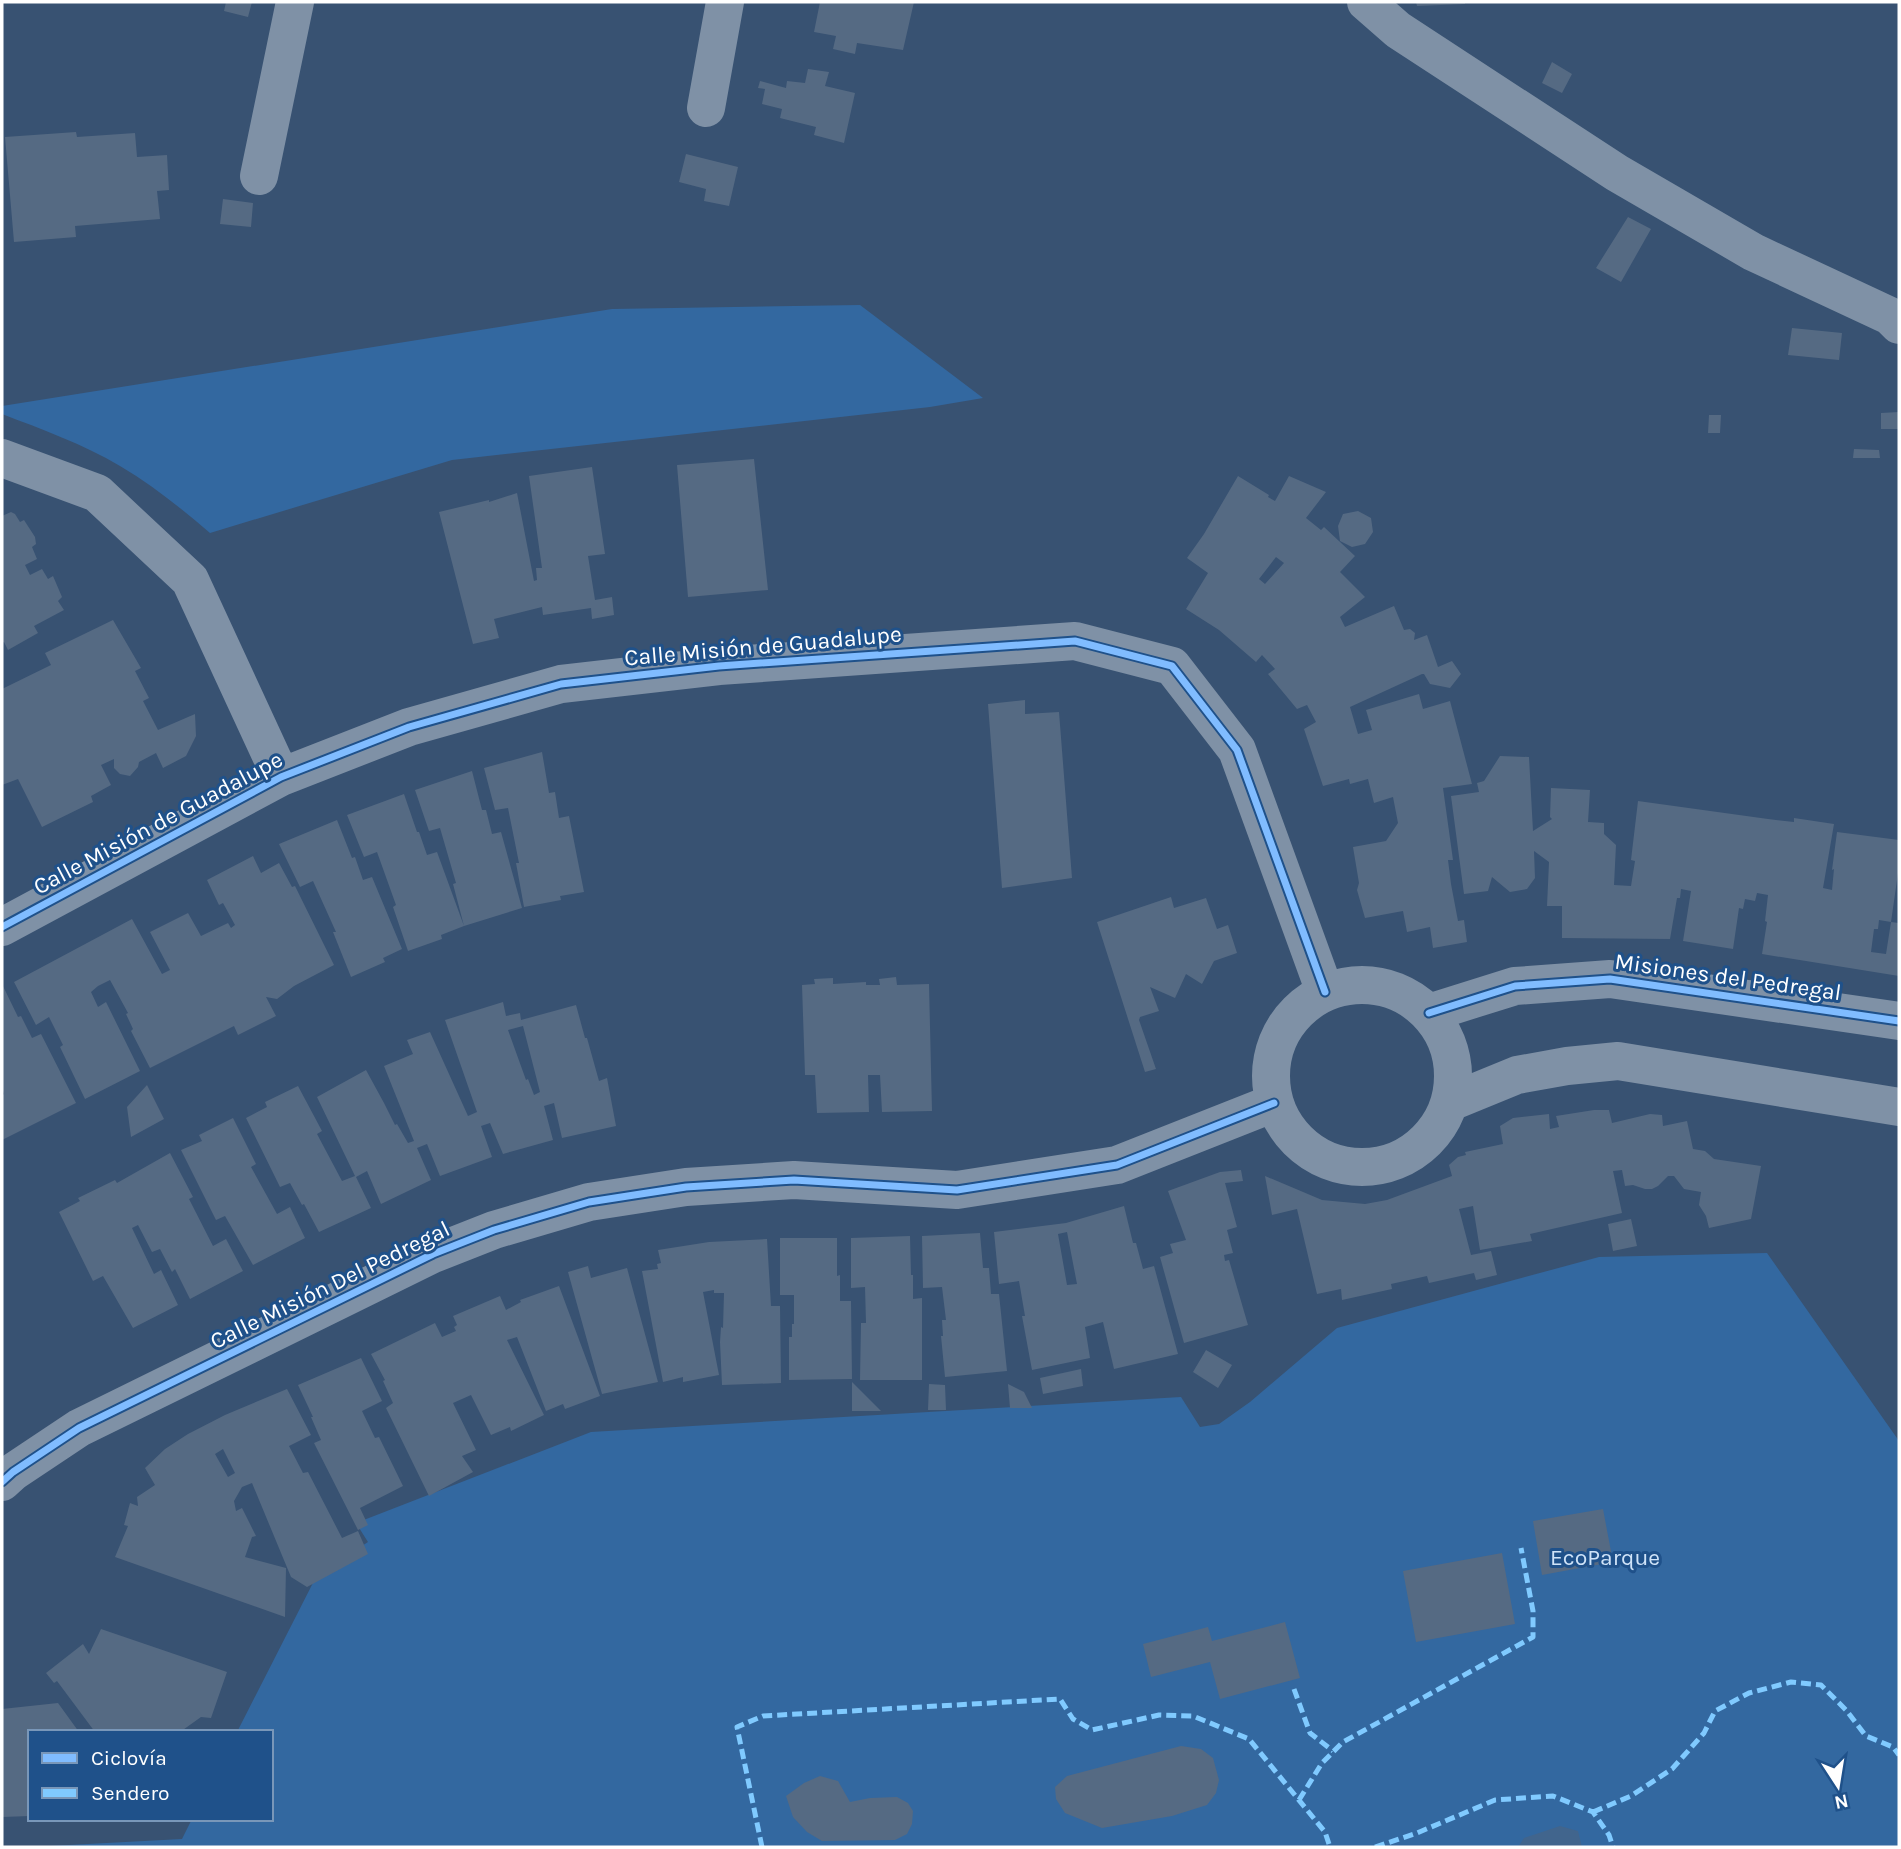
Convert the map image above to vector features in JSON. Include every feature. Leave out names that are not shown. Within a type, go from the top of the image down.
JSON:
[{"type":"street","points":[[259,176],[295,2]]},
{"type":"street","points":[[706,108],[725,2]]},
{"type":"street","points":[[1366,2],[1398,30],[1617,173],[1753,252],[1890,316],[1899,325]]},
{"type":"street","points":[[2,458],[97,493],[190,580],[281,777]]},
{"type":"street","name":"Calle Misión de Guadalupe","points":[[2,927],[281,777],[409,727],[561,684],[719,666],[1075,642],[1172,666],[1237,750],[1325,992]]},
{"type":"street","name":"Misiones del Pedregal","points":[[1429,1013],[1516,986],[1610,979],[1899,1021]]},
{"type":"street","points":[[1352,984],[1380,986],[1407,996],[1429,1013],[1446,1039],[1454,1070],[1451,1102],[1438,1128],[1417,1149],[1392,1163],[1363,1167],[1334,1163],[1307,1150],[1287,1129],[1274,1103],[1270,1077],[1273,1050],[1285,1026],[1303,1006],[1325,992],[1352,984]]},
{"type":"street","points":[[1451,1102],[1517,1075],[1618,1061],[1899,1107]]},
{"type":"street","name":"Calle Misión Del Pedregal","points":[[2,1482],[79,1428],[433,1254],[494,1230],[589,1202],[686,1187],[794,1180],[957,1190],[1117,1165],[1274,1103]]},
{"type":"green space","points":[[860,305],[983,398],[930,407],[452,460],[210,533],[166,497],[120,466],[77,444],[2,414],[2,406],[612,309]]},
{"type":"green space","name":"EcoParque","points":[[1767,1253],[1899,1441],[1899,1847],[31,1847],[182,1839],[191,1821],[273,1821],[273,1730],[238,1730],[317,1575],[368,1542],[356,1523],[591,1432],[1181,1397],[1200,1427],[1219,1424],[1250,1402],[1337,1328],[1599,1257]]},
{"type":"shaded area","points":[[1560,1826],[1578,1831],[1582,1847],[1518,1847],[1524,1838]]},
{"type":"building","points":[[226,2],[252,2],[248,17],[224,11]]},
{"type":"building","points":[[820,2],[914,2],[903,50],[857,43],[855,54],[833,49],[836,36],[814,32]]},
{"type":"building","points":[[1416,2],[1465,2],[1465,4],[1417,6]]},
{"type":"building","points":[[1552,62],[1572,74],[1562,93],[1542,83]]},
{"type":"building","points":[[808,69],[829,72],[825,86],[855,93],[844,143],[814,135],[816,127],[780,118],[782,109],[762,104],[765,89],[758,88],[760,81],[786,88],[787,81],[805,83]]},
{"type":"building","points":[[76,132],[77,137],[135,133],[137,157],[167,155],[169,190],[157,191],[160,219],[75,226],[76,237],[14,242],[5,137]]},
{"type":"building","points":[[686,154],[738,167],[729,206],[704,201],[706,189],[679,182]]},
{"type":"building","points":[[223,199],[253,203],[251,227],[220,224]]},
{"type":"building","points":[[1628,217],[1651,229],[1621,282],[1596,268]]},
{"type":"building","points":[[1792,328],[1842,333],[1839,360],[1788,355]]},
{"type":"building","points":[[1899,412],[1899,429],[1881,429],[1881,413]]},
{"type":"building","points":[[1709,415],[1721,415],[1720,433],[1708,433]]},
{"type":"building","points":[[1854,449],[1879,450],[1880,458],[1853,458]]},
{"type":"building","points":[[754,459],[768,590],[688,597],[677,465]]},
{"type":"building","points":[[592,467],[605,554],[588,556],[595,600],[612,597],[614,615],[592,619],[591,608],[543,615],[542,607],[494,619],[499,638],[473,644],[439,512],[489,502],[517,493],[534,581],[537,580],[536,568],[542,568],[529,476]]},
{"type":"building","points":[[1238,476],[1275,501],[1289,476],[1326,492],[1306,518],[1321,530],[1324,527],[1355,556],[1340,572],[1365,597],[1340,617],[1345,627],[1394,606],[1404,630],[1410,629],[1415,633],[1414,640],[1427,635],[1438,667],[1452,661],[1461,674],[1450,688],[1430,684],[1422,674],[1350,707],[1358,734],[1372,730],[1366,710],[1419,694],[1423,709],[1450,701],[1472,784],[1443,788],[1453,860],[1448,860],[1451,884],[1458,921],[1464,920],[1467,942],[1433,948],[1430,927],[1407,932],[1403,911],[1365,918],[1357,890],[1359,883],[1353,847],[1386,841],[1398,823],[1393,797],[1374,803],[1368,779],[1350,784],[1349,779],[1323,786],[1304,729],[1316,722],[1307,705],[1297,709],[1268,674],[1275,669],[1262,655],[1256,662],[1219,630],[1186,609],[1208,573],[1187,558]],"holes":[[[1276,557],[1284,563],[1265,584],[1259,579]]]},
{"type":"building","points":[[1358,511],[1371,518],[1373,532],[1365,544],[1352,547],[1340,541],[1338,526],[1343,514]]},
{"type":"building","points":[[11,512],[20,522],[24,520],[35,537],[36,544],[32,547],[37,559],[25,565],[30,575],[42,569],[48,579],[53,576],[62,597],[58,601],[64,610],[34,626],[38,633],[8,650],[4,642],[2,643],[2,516]]},
{"type":"building","points":[[113,620],[141,668],[135,671],[149,698],[143,701],[158,730],[195,714],[196,736],[186,756],[163,768],[156,753],[139,762],[130,776],[120,774],[114,768],[114,759],[101,765],[111,785],[91,796],[93,802],[42,827],[18,779],[2,785],[2,689],[51,665],[45,653]]},
{"type":"building","points":[[1025,700],[1025,714],[1059,712],[1072,878],[1002,888],[988,704]]},
{"type":"building","points":[[542,752],[549,793],[555,792],[559,818],[569,816],[584,892],[560,896],[561,900],[524,907],[508,808],[495,810],[484,768]]},
{"type":"building","points":[[1500,756],[1529,757],[1533,831],[1552,819],[1551,788],[1590,790],[1588,822],[1604,823],[1604,834],[1616,845],[1614,885],[1631,886],[1635,861],[1631,860],[1638,801],[1768,819],[1794,822],[1794,818],[1834,824],[1823,888],[1832,890],[1837,832],[1899,840],[1899,866],[1891,922],[1899,923],[1899,976],[1762,954],[1768,895],[1757,893],[1755,901],[1745,899],[1743,909],[1739,908],[1733,949],[1683,941],[1691,891],[1681,889],[1670,939],[1562,938],[1562,906],[1547,906],[1549,862],[1534,851],[1535,878],[1527,889],[1510,892],[1492,877],[1488,891],[1464,894],[1451,796],[1479,792],[1477,783],[1484,781]],"holes":[[[1879,920],[1891,922],[1886,954],[1871,952],[1874,929],[1878,929]]]},
{"type":"building","points":[[472,771],[482,810],[486,810],[492,834],[501,832],[522,908],[464,926],[453,884],[456,883],[440,828],[429,831],[415,790]]},
{"type":"building","points":[[404,794],[427,855],[437,852],[464,926],[441,935],[442,939],[408,951],[393,907],[396,905],[377,852],[364,857],[347,815]]},
{"type":"building","points":[[337,820],[363,880],[372,877],[402,949],[383,958],[385,962],[351,977],[333,932],[336,932],[313,881],[300,887],[279,844]]},
{"type":"building","points":[[253,856],[261,873],[279,863],[292,887],[295,886],[334,965],[294,986],[277,999],[266,997],[276,1016],[238,1035],[234,1026],[150,1068],[131,1031],[133,1029],[126,1014],[128,1013],[110,980],[98,986],[91,992],[98,1007],[106,1002],[140,1071],[85,1099],[49,1017],[36,1025],[14,982],[132,919],[162,974],[170,970],[150,932],[188,913],[201,936],[228,923],[231,928],[235,925],[223,903],[219,905],[207,880]]},
{"type":"building","points":[[1171,897],[1174,908],[1206,898],[1217,929],[1228,925],[1237,953],[1214,961],[1202,984],[1186,974],[1175,998],[1150,987],[1159,1011],[1140,1017],[1139,1020],[1156,1069],[1145,1072],[1097,922]]},
{"type":"building","points":[[896,977],[897,985],[929,984],[932,1111],[882,1112],[880,1075],[868,1075],[869,1112],[817,1113],[815,1075],[805,1075],[802,985],[815,984],[814,979],[833,978],[833,984],[866,982],[866,985],[880,985],[879,979]]},
{"type":"building","points":[[2,984],[32,1038],[41,1034],[76,1103],[2,1140],[4,1094]]},
{"type":"building","points":[[503,1002],[506,1016],[520,1013],[521,1020],[576,1005],[599,1081],[607,1078],[616,1126],[562,1138],[554,1103],[544,1106],[553,1140],[503,1154],[490,1123],[481,1126],[492,1157],[440,1176],[427,1144],[417,1148],[431,1180],[381,1204],[367,1171],[356,1177],[371,1208],[319,1232],[290,1183],[280,1187],[246,1118],[267,1107],[265,1102],[298,1086],[322,1131],[317,1134],[342,1181],[355,1176],[317,1097],[366,1070],[395,1125],[397,1124],[408,1143],[414,1141],[384,1066],[413,1054],[407,1040],[430,1032],[468,1116],[477,1112],[445,1020]],"holes":[[[523,1026],[540,1092],[534,1095],[528,1079],[526,1080],[508,1030]]]},
{"type":"building","points":[[147,1085],[164,1119],[131,1137],[127,1107]]},
{"type":"building","points":[[1609,1110],[1612,1123],[1650,1114],[1662,1115],[1663,1126],[1687,1121],[1693,1149],[1705,1151],[1714,1159],[1761,1166],[1751,1219],[1709,1228],[1699,1205],[1701,1192],[1684,1189],[1674,1176],[1668,1176],[1652,1189],[1625,1186],[1622,1170],[1613,1171],[1622,1213],[1530,1234],[1532,1241],[1480,1250],[1473,1206],[1459,1209],[1471,1255],[1491,1251],[1497,1275],[1476,1280],[1474,1273],[1429,1283],[1427,1276],[1391,1284],[1392,1289],[1342,1300],[1341,1289],[1317,1294],[1297,1209],[1272,1215],[1265,1176],[1322,1200],[1365,1204],[1387,1200],[1452,1176],[1449,1165],[1458,1157],[1466,1155],[1465,1152],[1503,1144],[1500,1126],[1513,1118],[1549,1114],[1550,1129],[1559,1127],[1556,1116]]},
{"type":"building","points":[[233,1118],[256,1164],[251,1167],[277,1214],[290,1207],[305,1238],[253,1265],[225,1216],[216,1220],[181,1150],[202,1141],[199,1135]]},
{"type":"building","points":[[170,1153],[193,1197],[189,1199],[213,1246],[226,1239],[243,1271],[190,1299],[175,1269],[172,1272],[160,1249],[152,1252],[138,1225],[132,1228],[154,1274],[161,1270],[178,1305],[133,1328],[103,1276],[93,1281],[59,1212],[80,1201],[78,1198],[115,1180],[117,1183]]},
{"type":"building","points":[[1241,1170],[1243,1181],[1225,1183],[1237,1227],[1227,1230],[1233,1253],[1224,1255],[1225,1261],[1229,1260],[1248,1325],[1184,1343],[1160,1257],[1173,1253],[1170,1244],[1186,1240],[1168,1191],[1220,1172]]},
{"type":"building","points":[[1124,1206],[1143,1269],[1154,1266],[1178,1354],[1114,1369],[1103,1322],[1085,1327],[1090,1358],[1032,1370],[1019,1281],[999,1284],[994,1232],[1066,1223]],"holes":[[[1067,1232],[1077,1284],[1067,1285],[1058,1234]]]},
{"type":"building","points":[[1631,1219],[1637,1246],[1613,1251],[1608,1224]]},
{"type":"building","points":[[980,1233],[983,1268],[989,1268],[991,1294],[999,1294],[1007,1371],[945,1377],[941,1336],[942,1320],[946,1320],[942,1287],[923,1288],[922,1236]]},
{"type":"building","points":[[910,1236],[913,1299],[922,1298],[922,1380],[860,1380],[861,1323],[866,1323],[865,1287],[851,1288],[851,1238]]},
{"type":"building","points":[[780,1238],[837,1238],[840,1301],[851,1301],[852,1379],[789,1380],[789,1337],[792,1337],[794,1324],[794,1295],[780,1295]]},
{"type":"building","points":[[767,1239],[771,1306],[780,1306],[781,1383],[722,1385],[720,1342],[724,1293],[714,1293],[714,1290],[703,1292],[719,1375],[683,1382],[683,1377],[663,1382],[642,1271],[658,1269],[657,1264],[661,1263],[658,1250],[709,1242]]},
{"type":"building","points":[[588,1266],[591,1278],[627,1268],[658,1382],[602,1394],[568,1272]]},
{"type":"building","points":[[559,1286],[600,1396],[565,1409],[563,1404],[546,1411],[517,1337],[507,1340],[544,1415],[511,1431],[510,1427],[491,1435],[471,1395],[453,1403],[476,1450],[462,1456],[473,1472],[429,1496],[386,1408],[393,1403],[383,1381],[385,1380],[371,1354],[435,1323],[442,1337],[456,1331],[454,1327],[457,1325],[453,1316],[500,1296],[506,1310],[521,1302],[520,1300]]},
{"type":"building","points":[[1206,1350],[1232,1365],[1218,1388],[1193,1372]]},
{"type":"building","points":[[361,1358],[382,1401],[362,1411],[375,1438],[379,1437],[403,1486],[360,1508],[368,1525],[358,1530],[314,1443],[321,1440],[298,1385]]},
{"type":"building","points":[[1081,1369],[1083,1386],[1043,1394],[1040,1378]]},
{"type":"building","points":[[852,1382],[881,1411],[852,1411]]},
{"type":"building","points":[[929,1384],[945,1385],[946,1410],[928,1410]]},
{"type":"building","points":[[1008,1384],[1024,1392],[1032,1408],[1010,1408]]},
{"type":"building","points":[[287,1389],[311,1435],[289,1446],[303,1473],[308,1472],[342,1538],[358,1531],[368,1554],[307,1587],[291,1577],[252,1483],[242,1487],[234,1501],[236,1511],[242,1508],[256,1536],[252,1537],[245,1557],[286,1568],[285,1617],[115,1557],[128,1526],[124,1525],[130,1503],[138,1506],[137,1497],[155,1485],[145,1468],[165,1449],[225,1415]],"holes":[[[223,1449],[235,1473],[228,1477],[215,1454]]]},
{"type":"building","points":[[1603,1509],[1613,1562],[1542,1575],[1533,1521]]},
{"type":"building","points":[[1502,1553],[1515,1624],[1416,1642],[1403,1571]]},
{"type":"building","points":[[1285,1622],[1300,1678],[1220,1699],[1210,1662],[1151,1677],[1143,1644],[1208,1627],[1212,1641]]},
{"type":"building","points":[[101,1629],[227,1672],[211,1718],[201,1717],[183,1730],[94,1730],[57,1681],[54,1683],[46,1673],[83,1644],[89,1654]]},
{"type":"building","points":[[58,1703],[78,1730],[28,1730],[28,1816],[2,1817],[2,1709]]},
{"type":"building","points":[[1181,1746],[1201,1749],[1213,1758],[1219,1780],[1216,1793],[1207,1805],[1172,1816],[1102,1828],[1065,1813],[1056,1799],[1055,1787],[1067,1776]]},
{"type":"building","points":[[820,1776],[838,1781],[850,1802],[897,1797],[908,1803],[913,1811],[912,1824],[907,1834],[895,1840],[822,1841],[807,1832],[793,1817],[786,1796]]},
{"type":"marked path","points":[[1299,1800],[1322,1763],[1343,1742],[1533,1637],[1533,1611],[1521,1548]]},
{"type":"marked path","points":[[1593,1812],[1631,1796],[1672,1769],[1704,1733],[1715,1711],[1749,1693],[1791,1682],[1821,1685],[1846,1710],[1866,1736],[1893,1747],[1899,1755]]},
{"type":"marked path","points":[[1294,1689],[1310,1733],[1333,1751]]},
{"type":"marked path","points":[[762,1847],[737,1727],[763,1716],[1060,1699],[1073,1719],[1092,1730],[1159,1715],[1193,1716],[1249,1739],[1325,1832],[1330,1847]]},
{"type":"marked path","points":[[1375,1847],[1417,1833],[1495,1800],[1553,1796],[1593,1812],[1609,1835],[1613,1847]]},
{"type":"cycle path","points":[[2,927],[281,777],[409,727],[561,684],[719,666],[1075,641],[1172,666],[1237,750],[1325,992]]},
{"type":"cycle path","points":[[1429,1013],[1515,986],[1610,979],[1899,1021]]},
{"type":"cycle path","points":[[2,1482],[79,1428],[433,1254],[494,1230],[589,1202],[686,1187],[794,1180],[957,1190],[1117,1165],[1274,1103]]}]
